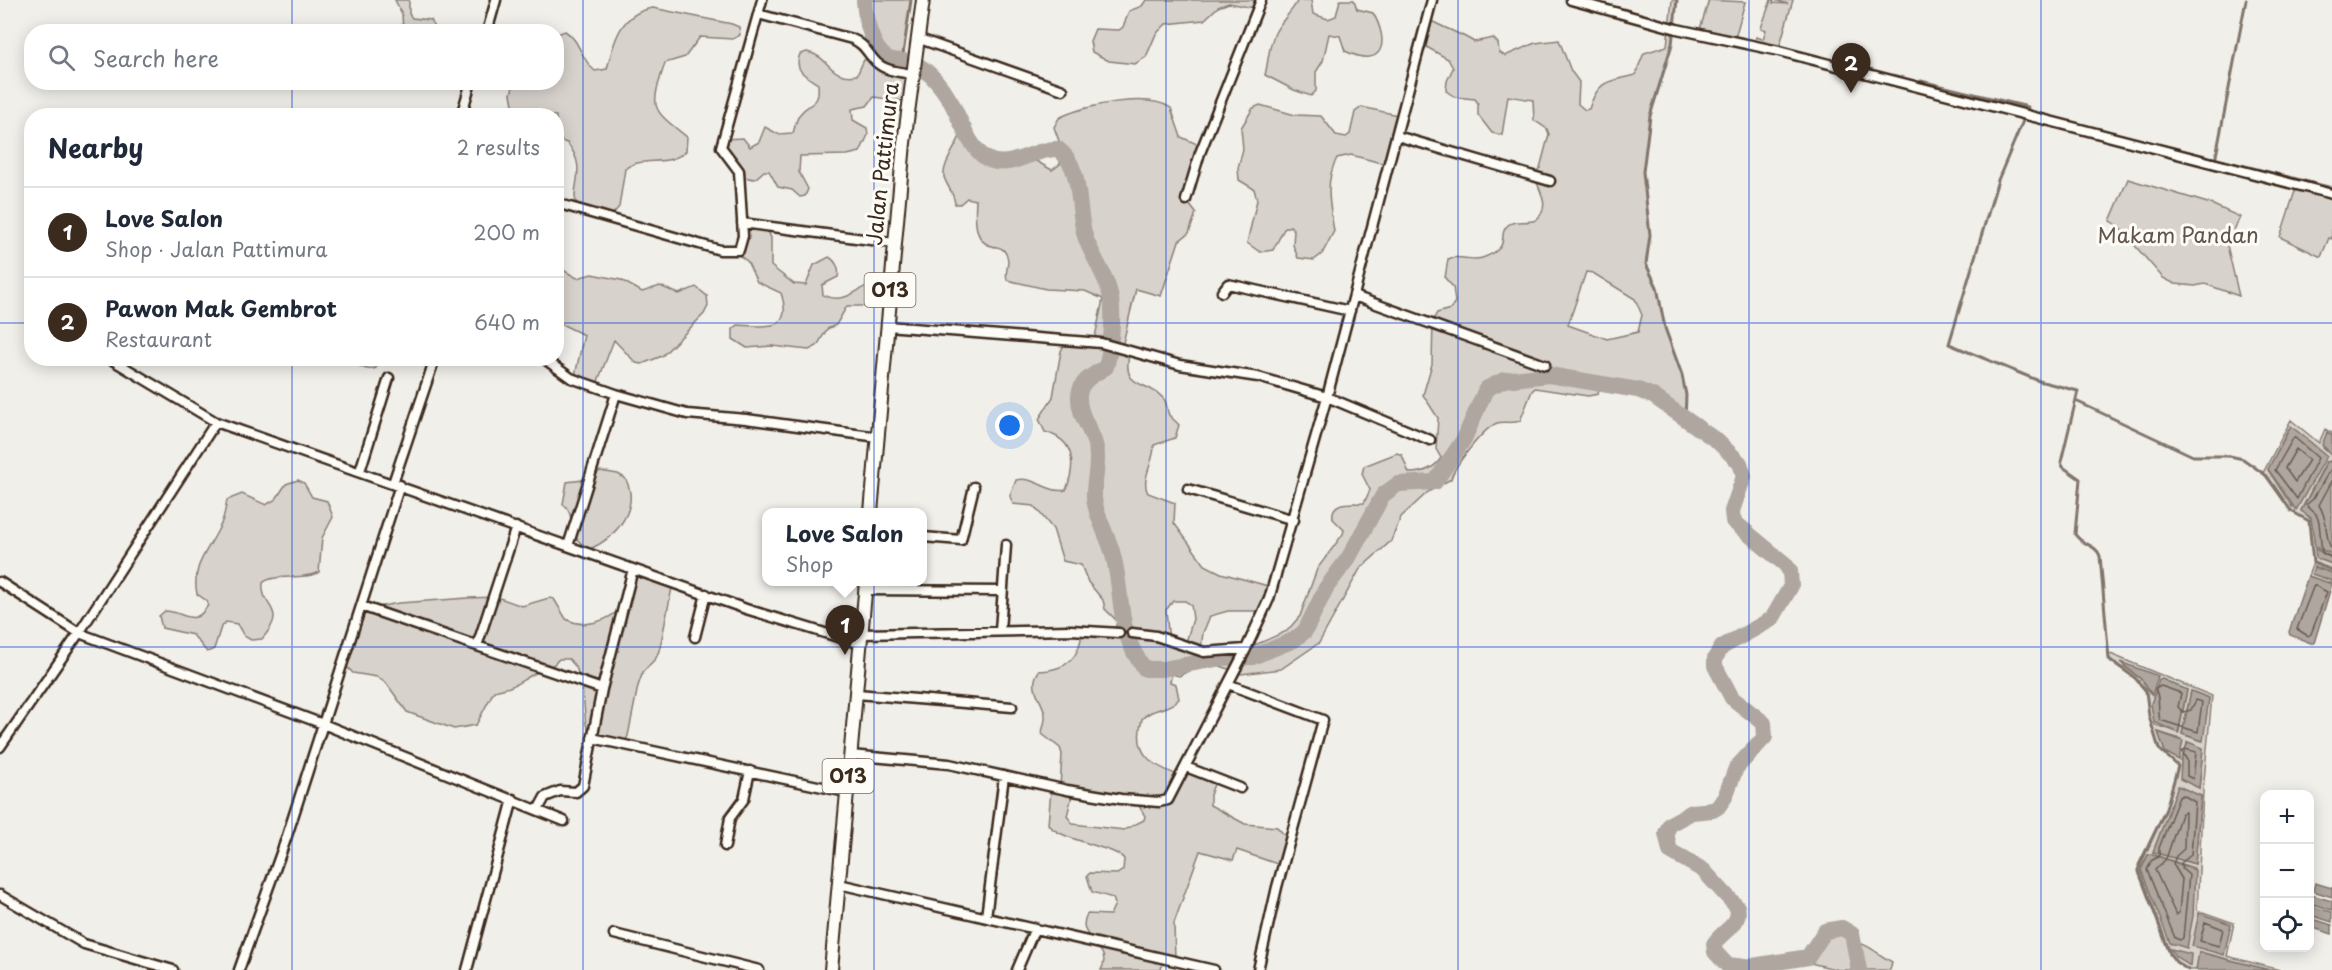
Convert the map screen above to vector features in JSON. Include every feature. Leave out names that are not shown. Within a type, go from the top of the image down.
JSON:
[{"type":"main road","name":"Jalan Pattimura","points":[[871,508],[894,243],[923,0]]},
{"type":"main road","name":"013","points":[[831,970],[865,586]]},
{"type":"street","points":[[489,24],[496,0]]},
{"type":"street","points":[[564,205],[730,252],[739,250],[742,245],[742,222],[739,171],[722,147],[762,0]]},
{"type":"street","points":[[1186,200],[1200,153],[1261,0]]},
{"type":"street","points":[[850,755],[949,764],[1073,791],[1159,802],[1168,800],[1245,651],[1269,599],[1294,520],[1432,0]]},
{"type":"street","points":[[1571,0],[1771,49],[2332,194]]},
{"type":"street","points":[[758,14],[852,39],[865,46],[874,61],[883,67],[913,72]]},
{"type":"street","points":[[917,38],[1064,90]]},
{"type":"street","points":[[463,108],[469,90]]},
{"type":"street","points":[[1397,136],[1550,181]]},
{"type":"street","points":[[742,222],[894,243]]},
{"type":"street","points":[[1222,292],[1227,284],[1350,311]]},
{"type":"street","points":[[1354,296],[1545,365]]},
{"type":"street","points":[[887,326],[1101,343],[1122,347],[1179,365],[1258,376],[1327,397],[1430,440]]},
{"type":"street","points":[[122,366],[216,422],[706,594],[861,639],[1071,630],[1119,633]]},
{"type":"street","points":[[241,970],[361,606],[433,366]]},
{"type":"street","points":[[554,366],[570,378],[687,414],[746,419],[878,437]]},
{"type":"street","points":[[360,471],[389,378]]},
{"type":"street","points":[[568,546],[616,394]]},
{"type":"street","points":[[0,747],[79,633],[216,422]]},
{"type":"street","points":[[927,537],[961,540],[974,487]]},
{"type":"street","points":[[1188,489],[1294,520]]},
{"type":"street","points":[[477,646],[516,527]]},
{"type":"street","points":[[1000,632],[1006,545]]},
{"type":"street","points":[[538,810],[545,797],[560,791],[576,792],[582,786],[602,689],[633,569]]},
{"type":"street","points":[[0,582],[79,633],[323,724],[564,821]]},
{"type":"street","points":[[865,586],[1002,591]]},
{"type":"street","points":[[695,637],[706,594]]},
{"type":"street","points":[[361,606],[602,689]]},
{"type":"street","points":[[1132,633],[1156,636],[1204,652],[1245,651]]},
{"type":"street","points":[[1228,684],[1323,720],[1277,887],[1258,970]]},
{"type":"street","points":[[857,694],[1012,706]]},
{"type":"street","points":[[592,738],[846,792]]},
{"type":"street","points":[[1186,767],[1240,788]]},
{"type":"street","points":[[725,846],[730,818],[744,799],[750,771]]},
{"type":"street","points":[[987,917],[1004,776]]},
{"type":"street","points":[[467,970],[513,800]]},
{"type":"street","points":[[839,884],[1214,970]]},
{"type":"street","points":[[0,895],[84,944],[173,970]]},
{"type":"street","points":[[1017,970],[1035,928]]},
{"type":"street","points":[[614,934],[759,970]]},
{"type":"green space","points":[[395,0],[409,0],[409,14],[412,18],[431,20],[433,24],[403,24],[402,14]]},
{"type":"green space","points":[[864,0],[911,0],[902,61],[884,54],[873,39],[866,20]]},
{"type":"green space","points":[[1146,0],[1261,0],[1258,9],[1229,3],[1218,7],[1204,20],[1166,24],[1156,34],[1146,57],[1135,64],[1109,61],[1092,52],[1090,41],[1095,29],[1119,30],[1123,27],[1129,11],[1142,6]]},
{"type":"green space","points":[[1298,0],[1311,0],[1313,14],[1328,19],[1336,16],[1340,0],[1354,0],[1357,9],[1373,13],[1381,34],[1380,50],[1368,57],[1345,51],[1340,36],[1329,34],[1323,61],[1316,72],[1316,91],[1311,96],[1265,75],[1273,36]]},
{"type":"green space","points":[[1672,0],[1677,0],[1672,44],[1650,116],[1643,172],[1650,235],[1646,264],[1657,288],[1665,328],[1682,375],[1686,395],[1685,421],[1648,393],[1601,384],[1598,394],[1588,396],[1535,388],[1520,421],[1500,422],[1491,426],[1470,448],[1451,479],[1428,492],[1401,517],[1391,541],[1360,569],[1319,643],[1281,669],[1241,674],[1218,665],[1200,665],[1179,676],[1172,674],[1170,682],[1176,684],[1179,699],[1170,706],[1150,712],[1142,719],[1140,741],[1142,750],[1153,763],[1181,776],[1186,767],[1216,779],[1210,795],[1210,805],[1245,824],[1277,827],[1290,841],[1283,866],[1237,850],[1233,860],[1200,851],[1174,923],[1175,961],[1163,958],[1161,970],[1101,970],[1104,962],[1103,955],[1085,930],[1084,923],[1087,914],[1110,915],[1115,904],[1113,898],[1092,892],[1087,876],[1090,873],[1117,874],[1123,870],[1124,859],[1110,851],[1063,835],[1048,824],[1051,790],[1060,788],[1062,754],[1060,748],[1042,734],[1045,715],[1035,683],[1039,671],[1057,668],[1070,661],[1078,648],[1082,631],[1114,633],[1117,621],[1105,609],[1103,600],[1088,582],[1081,565],[1063,561],[1053,529],[1034,506],[1013,504],[1010,496],[1016,480],[1022,479],[1059,491],[1066,490],[1072,462],[1070,454],[1062,441],[1045,432],[1039,419],[1053,397],[1061,351],[1066,341],[1094,342],[1103,299],[1085,291],[1046,289],[1007,280],[1007,255],[1000,248],[986,244],[978,234],[976,200],[967,198],[960,204],[955,204],[944,177],[947,162],[960,136],[967,132],[979,150],[991,160],[1006,161],[1027,156],[1052,170],[1060,164],[1060,144],[1054,127],[1059,118],[1099,105],[1147,101],[1161,103],[1171,108],[1181,137],[1197,144],[1200,153],[1186,200],[1196,213],[1189,233],[1179,241],[1161,296],[1136,289],[1122,347],[1130,350],[1128,372],[1131,378],[1163,398],[1169,415],[1179,425],[1175,438],[1154,445],[1146,482],[1148,493],[1175,503],[1174,523],[1205,565],[1221,573],[1268,586],[1272,590],[1264,611],[1228,611],[1210,616],[1203,633],[1201,648],[1186,642],[1193,619],[1191,605],[1185,601],[1173,601],[1166,610],[1169,641],[1187,649],[1246,649],[1287,631],[1300,616],[1317,569],[1343,534],[1344,530],[1333,519],[1335,508],[1343,504],[1364,503],[1370,490],[1362,474],[1364,466],[1397,453],[1402,455],[1409,473],[1414,473],[1431,468],[1441,458],[1436,449],[1438,418],[1423,395],[1432,364],[1433,320],[1437,313],[1450,309],[1455,302],[1453,287],[1445,278],[1448,259],[1457,257],[1480,259],[1494,253],[1501,245],[1503,233],[1508,225],[1514,222],[1536,220],[1543,209],[1544,203],[1534,173],[1540,168],[1549,134],[1547,129],[1534,120],[1533,100],[1508,96],[1502,135],[1492,133],[1478,115],[1478,103],[1475,99],[1455,97],[1446,91],[1447,81],[1453,68],[1448,59],[1423,45],[1428,19],[1474,42],[1493,38],[1498,43],[1499,52],[1505,56],[1535,43],[1559,40],[1571,71],[1579,82],[1578,104],[1585,110],[1589,109],[1596,92],[1606,83],[1635,75],[1644,53],[1667,46]],"holes":[[[1586,272],[1593,273],[1635,299],[1642,315],[1638,332],[1607,339],[1568,325]],[[1073,791],[1138,804],[1145,816],[1144,820],[1124,830],[1073,824],[1067,816]]]},
{"type":"green space","points":[[1709,0],[1745,2],[1735,38],[1755,42],[1756,37],[1763,39],[1766,30],[1761,28],[1771,0],[1774,0],[1773,3],[1788,4],[1775,0],[1793,0],[1779,48],[2332,187],[2332,239],[2329,238],[2321,257],[2280,237],[2296,188],[1686,31],[1700,29]]},
{"type":"green space","points":[[653,8],[732,24],[739,27],[740,35],[733,39],[700,37],[685,57],[665,63],[657,90],[656,106],[666,120],[687,137],[686,151],[671,159],[639,163],[625,169],[619,207],[613,214],[579,207],[575,194],[577,163],[574,153],[564,142],[564,108],[514,108],[512,90],[564,90],[565,31],[595,71],[607,69],[612,48],[620,30],[626,22],[642,11]]},
{"type":"green space","points":[[807,52],[815,54],[835,71],[848,76],[857,75],[864,60],[869,59],[912,74],[909,102],[874,97],[867,106],[852,109],[853,120],[867,128],[868,135],[860,152],[847,155],[800,156],[799,172],[808,189],[805,196],[800,197],[792,190],[778,187],[769,171],[764,171],[755,179],[736,171],[728,159],[723,139],[743,138],[750,147],[759,142],[765,127],[778,134],[793,133],[799,116],[814,103],[817,97],[818,84],[802,72],[798,65],[800,54]]},
{"type":"green space","points":[[1260,105],[1295,115],[1321,116],[1336,135],[1346,137],[1350,134],[1355,112],[1362,107],[1402,116],[1389,165],[1351,155],[1337,158],[1329,185],[1334,231],[1322,254],[1314,260],[1298,258],[1293,245],[1294,230],[1290,226],[1284,229],[1273,250],[1260,252],[1247,243],[1257,200],[1254,189],[1239,180],[1238,168],[1243,149],[1241,128],[1253,108]]},
{"type":"green space","name":"Makam Pandan","points":[[2128,179],[2211,204],[2240,217],[2227,245],[2239,296],[2205,284],[2195,286],[2175,284],[2163,278],[2117,225],[2110,221]]},
{"type":"green space","points":[[742,223],[766,226],[771,238],[771,266],[794,284],[806,285],[814,265],[829,257],[837,266],[838,277],[822,285],[823,295],[841,298],[874,284],[881,285],[884,291],[882,303],[879,306],[847,306],[836,325],[827,329],[817,346],[809,350],[772,346],[747,348],[733,339],[733,329],[738,325],[775,324],[784,315],[784,306],[781,293],[757,282],[747,261],[740,256]]},
{"type":"green space","points":[[564,271],[577,278],[592,274],[621,280],[642,292],[660,286],[679,294],[696,287],[707,296],[708,306],[704,314],[662,356],[642,364],[636,363],[614,340],[598,381],[595,383],[574,380],[584,335],[564,325]]},
{"type":"green space","points":[[360,366],[377,366],[376,368]]},
{"type":"green space","points":[[2291,420],[2319,443],[2325,429],[2332,433],[2332,436],[2327,433],[2323,447],[2332,455],[2332,461],[2326,462],[2301,510],[2312,522],[2315,547],[2332,554],[2332,557],[2320,551],[2316,558],[2332,564],[2332,573],[2315,567],[2313,574],[2332,581],[2332,584],[2308,576],[2313,563],[2309,521],[2291,511],[2263,473]],"holes":[[[2289,428],[2292,507],[2268,470]]]},
{"type":"green space","points":[[600,471],[618,474],[625,478],[630,500],[624,520],[617,529],[600,544],[590,549],[581,543],[573,532],[570,515],[563,504],[567,482],[591,479]]},
{"type":"green space","points":[[298,480],[304,483],[312,497],[327,501],[333,517],[322,538],[319,572],[313,575],[273,578],[263,583],[263,592],[274,614],[274,620],[262,639],[251,640],[244,636],[237,624],[226,622],[221,627],[214,649],[207,652],[193,635],[162,628],[159,616],[165,611],[193,617],[203,612],[208,605],[207,601],[197,594],[196,575],[222,522],[227,500],[242,494],[266,505],[276,499],[286,484]]},
{"type":"green space","points":[[638,571],[673,583],[660,648],[656,658],[643,672],[628,736],[623,745],[598,737],[586,725],[582,685],[576,667],[569,659],[559,659],[549,667],[510,687],[494,691],[476,725],[454,729],[407,712],[387,684],[377,677],[353,673],[343,663],[360,610],[399,603],[497,597],[522,606],[549,598],[554,599],[566,619],[588,624],[603,620],[623,606]]},
{"type":"green space","points":[[2108,653],[2212,696],[2203,791],[2197,910],[2234,923],[2227,956],[2280,970],[2269,970],[2200,952],[2196,970],[2188,970],[2173,959],[2139,869],[2166,809],[2178,766],[2159,749],[2149,716],[2146,691],[2135,678],[2111,662]],"holes":[[[2123,666],[2157,676],[2151,695],[2142,680]],[[2160,679],[2187,690],[2179,732],[2155,725],[2151,704]],[[2191,691],[2209,698],[2202,741],[2182,734]],[[2158,732],[2181,739],[2165,752]],[[2187,742],[2203,749],[2199,788],[2182,772]],[[2178,787],[2201,796],[2195,864],[2153,852]],[[2152,854],[2194,868],[2171,944],[2141,868],[2148,855]]]},
{"type":"green space","points":[[1831,928],[1846,930],[1855,942],[1861,943],[1892,962],[1890,970],[1839,970],[1798,960],[1810,954],[1825,931]]},
{"type":"water","points":[[2291,426],[2327,456],[2296,510],[2268,469]]},
{"type":"water","points":[[2327,432],[2332,436],[2332,455],[2322,445]]},
{"type":"water","points":[[2332,461],[2332,554],[2315,547],[2311,518],[2301,511],[2327,462]]},
{"type":"water","points":[[2315,549],[2332,557],[2332,564],[2316,558]]},
{"type":"water","points":[[2314,567],[2332,573],[2332,581],[2312,574]]},
{"type":"water","points":[[2308,576],[2332,584],[2314,643],[2290,635],[2289,632]]},
{"type":"water","points":[[2120,662],[2158,676],[2152,695],[2142,680]]},
{"type":"water","points":[[2162,679],[2187,690],[2178,733],[2154,722],[2151,704],[2159,680]]},
{"type":"water","points":[[2191,691],[2209,698],[2203,741],[2182,734]]},
{"type":"water","points":[[2158,732],[2183,741],[2179,760],[2165,752]]},
{"type":"water","points":[[2188,742],[2203,748],[2199,788],[2180,779],[2181,761]]},
{"type":"water","points":[[2178,786],[2201,796],[2195,864],[2153,852]]},
{"type":"water","points":[[2152,854],[2195,870],[2193,916],[2187,948],[2170,943],[2141,870],[2148,855]]},
{"type":"water","points":[[2315,883],[2332,888],[2332,897],[2314,891]]},
{"type":"water","points":[[2314,896],[2332,901],[2332,910],[2314,904]]},
{"type":"water","points":[[2314,907],[2332,912],[2332,922],[2314,916]]},
{"type":"water","points":[[2199,913],[2231,924],[2224,955],[2192,946]]},
{"type":"water","points":[[2314,919],[2332,925],[2332,934],[2314,928]]},
{"type":"water","points":[[2171,949],[2191,954],[2190,966],[2175,956]]},
{"type":"water","points":[[2199,952],[2269,970],[2196,970]]},
{"type":"waterway","points":[[864,0],[870,32],[881,53],[890,59],[910,62],[922,68],[933,78],[951,102],[972,144],[985,157],[992,161],[1008,162],[1041,151],[1058,149],[1067,157],[1072,167],[1076,178],[1086,239],[1107,283],[1112,314],[1111,342],[1106,367],[1085,382],[1080,390],[1079,403],[1096,448],[1094,498],[1097,513],[1113,555],[1125,628],[1129,642],[1145,669],[1163,669],[1222,658],[1252,657],[1294,640],[1305,631],[1326,588],[1349,557],[1383,495],[1398,484],[1435,482],[1464,439],[1486,389],[1504,380],[1549,375],[1638,390],[1653,396],[1717,441],[1740,463],[1744,476],[1732,511],[1733,521],[1785,564],[1790,571],[1791,586],[1772,619],[1722,647],[1715,658],[1715,666],[1732,698],[1764,723],[1765,737],[1736,768],[1725,797],[1718,807],[1713,810],[1692,812],[1670,824],[1666,833],[1670,851],[1703,870],[1737,907],[1738,913],[1734,923],[1714,944],[1715,952],[1727,965],[1747,967],[1808,957],[1825,931],[1842,928],[1852,934],[1859,970]]},
{"type":"waterway","points":[[902,61],[911,0]]},
{"type":"waterway","points":[[1677,0],[1672,44],[1650,116],[1643,172],[1650,235],[1646,264],[1657,287],[1665,328],[1682,375],[1686,395],[1685,421]]},
{"type":"waterway","points":[[2215,161],[2246,0]]},
{"type":"waterway","points":[[1921,81],[2028,107],[2027,111]]},
{"type":"waterway","points":[[2025,116],[1998,180],[1949,344],[2039,381],[2078,391],[2061,462],[2063,467],[2080,479],[2075,534],[2095,549],[2100,556],[2109,659],[2135,678],[2146,691],[2149,716],[2159,749],[2178,766],[2166,809],[2139,865],[2139,872],[2170,954],[2176,962],[2188,970]]},
{"type":"waterway","points":[[2078,402],[2193,456],[2230,456],[2243,459],[2267,476],[2291,511],[2309,521],[2313,563],[2332,570]]},
{"type":"place","name":"Pawon Mak Gembrot","points":[[1851,93]]},
{"type":"place","name":"Love Salon","points":[[845,655]]}]
